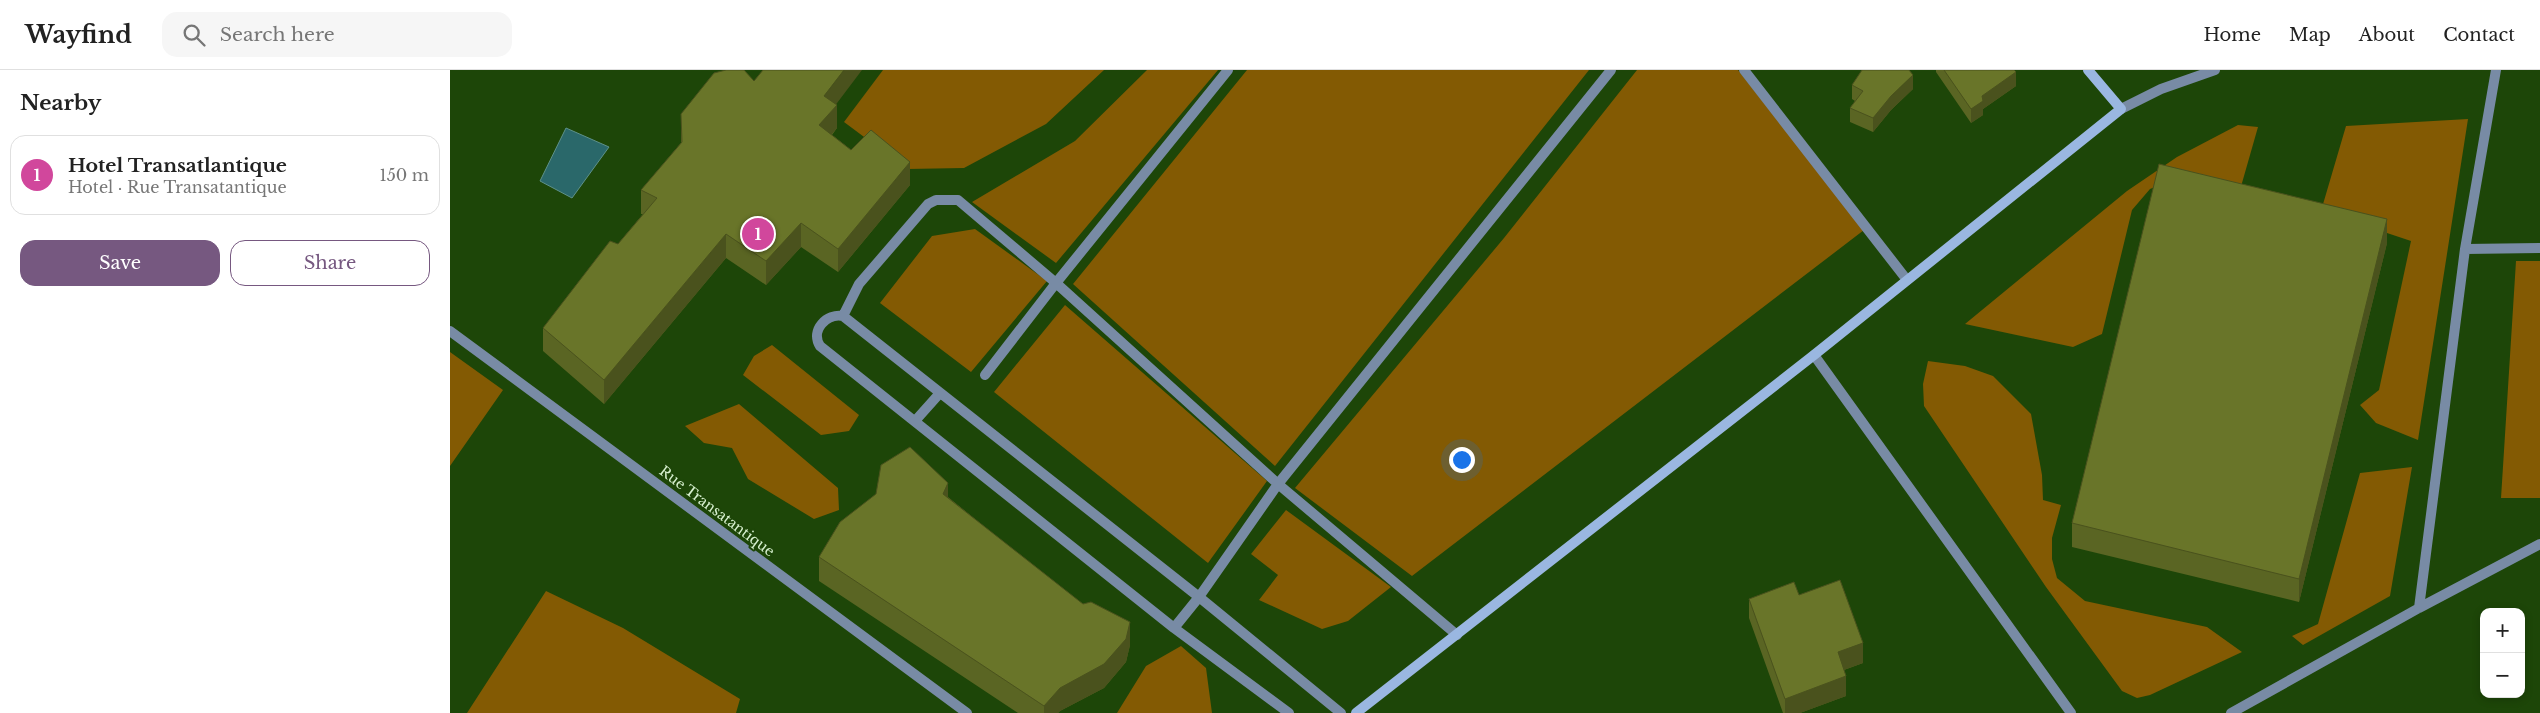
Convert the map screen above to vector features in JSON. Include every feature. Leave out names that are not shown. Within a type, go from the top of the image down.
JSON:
[{"type":"main road","points":[[1356,713],[1814,355],[2121,109],[2088,70]]},
{"type":"street","points":[[985,375],[1056,283],[1228,70]]},
{"type":"street","points":[[1174,628],[1199,597],[1278,484],[1611,70]]},
{"type":"street","points":[[1744,70],[1907,280]]},
{"type":"street","points":[[2121,109],[2161,89],[2215,70]]},
{"type":"street","points":[[2419,608],[2465,249],[2496,70]]},
{"type":"street","points":[[843,316],[859,284],[928,204],[936,200],[958,200],[1056,283],[1278,484],[1457,635]]},
{"type":"street","points":[[2465,249],[2540,248]]},
{"type":"street","points":[[1289,713],[1174,628],[818,343],[817,333],[822,322],[834,316],[843,316],[1199,597],[1341,713]]},
{"type":"street","name":"Rue Transatantique","points":[[450,330],[967,713]]},
{"type":"street","points":[[1814,355],[2071,713]]},
{"type":"street","points":[[914,421],[940,393]]},
{"type":"street","points":[[2231,713],[2419,608],[2540,544]]},
{"type":"shaded area","points":[[883,70],[1104,70],[1046,124],[964,168],[907,169],[844,122]]},
{"type":"shaded area","points":[[1147,70],[1218,70],[1056,263],[972,202],[1075,141]]},
{"type":"shaded area","points":[[1247,70],[1589,70],[1275,466],[1073,284]]},
{"type":"shaded area","points":[[1637,70],[1738,70],[1864,230],[1412,576],[1295,488],[1504,238]]},
{"type":"shaded area","points":[[2468,119],[2418,440],[2376,423],[2360,405],[2379,390],[2411,241],[2321,211],[2346,126]]},
{"type":"shaded area","points":[[2238,125],[2258,127],[2240,190],[2177,178],[2150,189],[2132,210],[2102,334],[2073,347],[1965,324],[2127,191],[2177,157]]},
{"type":"shaded area","points":[[975,229],[1047,281],[971,372],[880,303],[932,236]]},
{"type":"shaded area","points":[[2516,261],[2540,261],[2540,498],[2501,498]]},
{"type":"shaded area","points":[[1065,305],[1267,481],[1208,563],[994,392]]},
{"type":"shaded area","points":[[772,345],[859,415],[849,431],[821,435],[743,375],[754,356]]},
{"type":"shaded area","points":[[450,352],[503,390],[450,466]]},
{"type":"shaded area","points":[[1928,361],[1965,366],[1993,376],[2031,414],[2042,475],[2043,500],[2061,505],[2052,538],[2052,559],[2057,578],[2085,601],[2207,627],[2242,652],[2150,695],[2137,698],[2122,691],[2046,587],[1924,406],[1923,384]]},
{"type":"shaded area","points":[[739,404],[838,488],[839,510],[814,519],[748,479],[732,448],[704,443],[685,426]]},
{"type":"shaded area","points":[[2412,467],[2390,596],[2303,645],[2292,636],[2318,624],[2360,473]]},
{"type":"shaded area","points":[[1286,510],[1391,587],[1348,621],[1322,629],[1259,600],[1278,575],[1251,554]]},
{"type":"shaded area","points":[[546,591],[623,628],[740,699],[736,713],[467,713]]},
{"type":"shaded area","points":[[1181,646],[1206,668],[1212,713],[1117,713],[1146,666]]},
{"type":"water","points":[[566,128],[609,147],[572,198],[540,181]]},
{"type":"building","points":[[726,70],[744,70],[754,81],[763,70],[844,70],[824,96],[837,105],[819,125],[851,150],[871,130],[910,162],[838,249],[801,223],[766,261],[726,234],[604,380],[543,328],[610,241],[618,244],[657,198],[641,190],[682,142],[681,114],[714,73]]},
{"type":"building","points":[[1862,70],[1909,70],[1913,75],[1891,96],[1873,118],[1850,108],[1863,91],[1852,85]]},
{"type":"building","points":[[1944,70],[2014,70],[2016,72],[1982,96],[1983,101],[1971,109]]},
{"type":"building","points":[[2159,164],[2387,219],[2299,579],[2072,523]]},
{"type":"building","points":[[910,447],[948,483],[943,494],[1083,604],[1091,602],[1130,622],[1126,639],[1104,664],[1060,688],[1044,706],[819,557],[840,522],[876,494],[881,465]]},
{"type":"building","points":[[1840,580],[1863,643],[1838,652],[1846,676],[1785,699],[1749,599],[1794,582],[1799,595]]},
{"type":"place","name":"Hotel Transatlantique","points":[[758,234]]}]
